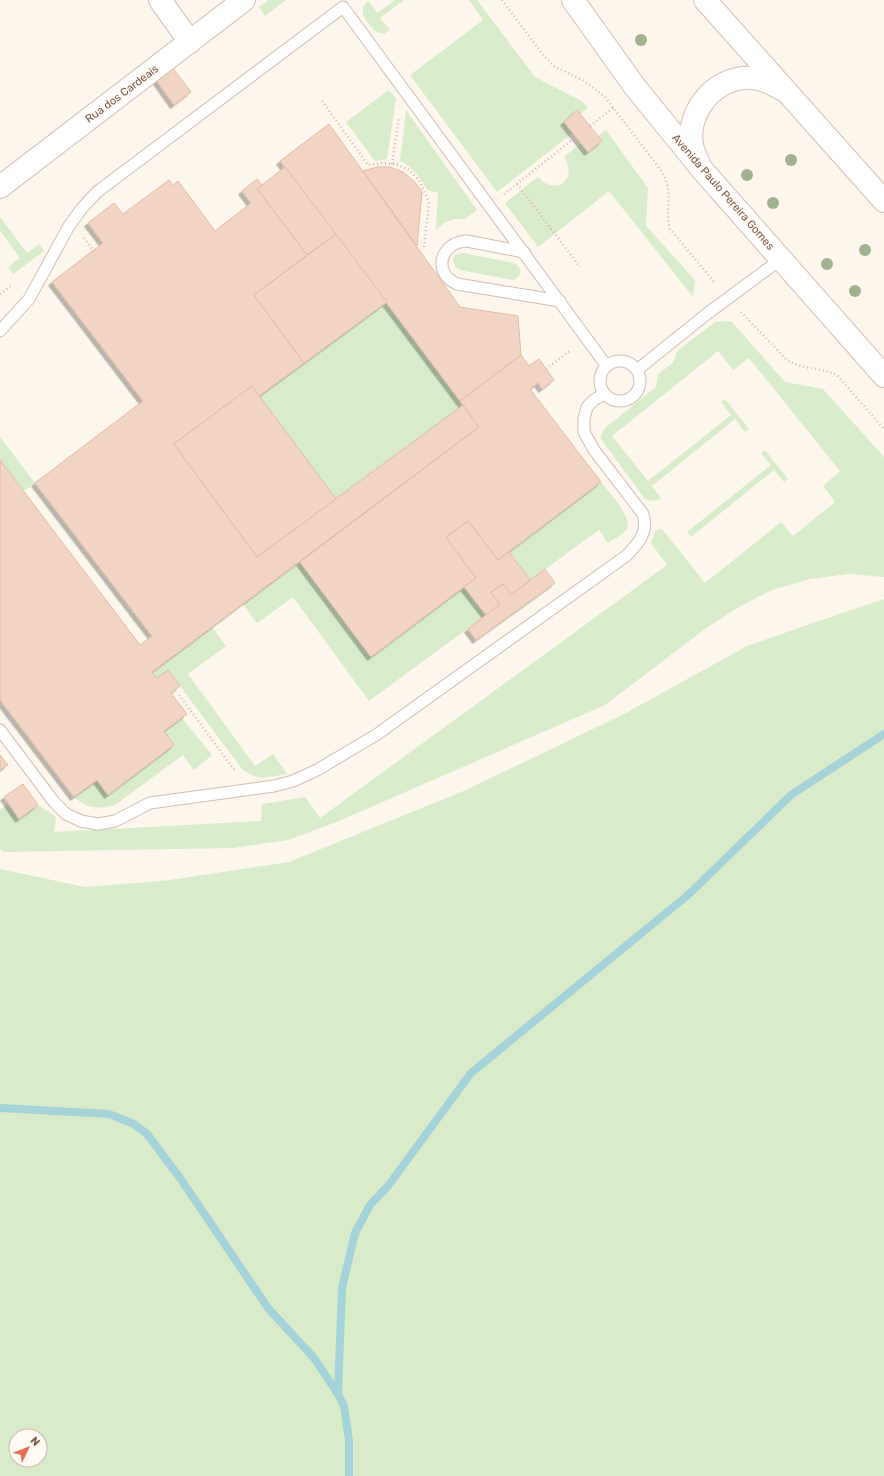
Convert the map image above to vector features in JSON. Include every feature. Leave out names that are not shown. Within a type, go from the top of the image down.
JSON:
[{"type":"main road","points":[[160,0],[190,42]]},
{"type":"main road","name":"Rua dos Cardeais","points":[[0,187],[244,0]]},
{"type":"main road","name":"Avenida Paulo Pereira Gomes","points":[[573,0],[635,87],[705,173],[884,376]]},
{"type":"main road","points":[[705,0],[884,201]]},
{"type":"main road","points":[[705,173],[696,158],[693,149],[692,128],[697,110],[708,95],[716,88],[724,84],[743,78],[752,78],[771,83],[788,93]]},
{"type":"lane","points":[[0,331],[29,299],[69,226],[82,208],[97,192],[344,7],[606,365]]},
{"type":"lane","points":[[524,252],[467,241],[460,242],[453,244],[447,249],[443,255],[442,269],[445,276],[450,281],[457,284],[560,301]]},
{"type":"lane","points":[[637,370],[728,298],[781,259]]},
{"type":"lane","points":[[618,360],[625,361],[631,363],[637,370],[639,373],[640,386],[633,397],[622,402],[609,398],[604,394],[601,389],[600,376],[606,365],[618,360]]},
{"type":"lane","points":[[0,730],[54,802],[66,814],[81,821],[98,824],[115,820],[150,803],[274,786],[300,778],[317,770],[376,735],[626,556],[642,537],[645,529],[643,514],[594,450],[584,432],[584,419],[587,407],[594,400],[604,394]]},
{"type":"path","points":[[502,0],[544,56],[554,66],[584,81],[605,98],[660,169],[666,181],[668,192],[668,220],[670,229],[728,298],[788,360],[794,364],[827,370],[837,375],[884,429]]},
{"type":"path","points":[[392,164],[403,87]]},
{"type":"path","points":[[322,101],[368,165],[382,163],[392,164],[409,170],[419,180],[429,202],[424,249]]},
{"type":"path","points":[[590,126],[613,108]]},
{"type":"path","points":[[517,184],[580,267]]},
{"type":"path","points":[[546,369],[570,351]]},
{"type":"path","points":[[179,695],[248,789]]},
{"type":"green space","points":[[268,0],[286,0],[265,16],[259,7]]},
{"type":"green space","points":[[395,0],[404,0],[380,18],[390,30],[384,34],[376,32],[364,17],[363,9],[365,5],[369,1],[377,13]]},
{"type":"green space","points":[[469,0],[477,0],[535,77],[583,102],[588,108],[580,114],[577,111],[564,121],[573,133],[497,192],[410,75],[483,20]]},
{"type":"green space","points":[[389,90],[396,99],[387,159],[375,161],[346,122]]},
{"type":"green space","points":[[406,110],[477,210],[465,219],[454,219],[444,223],[436,230],[438,193],[427,190],[416,173],[400,161]]},
{"type":"green space","points":[[606,130],[648,188],[646,226],[695,280],[693,297],[609,191],[538,247],[505,203],[538,177],[545,183],[552,185],[563,183],[569,172],[568,165],[564,157],[581,143],[589,152],[602,141],[598,136]]},
{"type":"green space","points":[[0,217],[27,253],[39,244],[44,251],[13,274],[8,267],[20,258],[0,231]]},
{"type":"green space","points":[[463,253],[514,263],[519,267],[520,273],[518,277],[512,280],[460,270],[455,267],[453,259],[457,254]]},
{"type":"green space","points":[[387,302],[463,405],[336,499],[259,396]]},
{"type":"green space","points":[[731,321],[785,382],[823,389],[884,457],[884,577],[848,574],[810,579],[772,590],[737,608],[705,629],[605,705],[339,821],[288,840],[233,848],[4,852],[0,849],[0,810],[8,804],[19,819],[38,805],[56,817],[54,832],[261,821],[262,804],[305,797],[320,818],[667,565],[651,543],[656,530],[662,529],[705,583],[781,522],[793,536],[835,502],[823,486],[840,471],[749,358],[733,370],[718,351],[612,436],[648,481],[731,415],[721,402],[725,399],[749,429],[745,432],[735,419],[652,486],[661,498],[653,501],[645,499],[601,439],[601,435],[605,428],[656,387],[658,374],[673,363],[677,351],[715,322]]},
{"type":"green space","points":[[0,437],[35,483],[24,491],[0,460]]},
{"type":"green space","points":[[765,450],[788,479],[784,482],[774,470],[691,537],[687,532],[771,465],[761,453]]},
{"type":"green space","points":[[601,482],[624,512],[628,525],[626,530],[608,543],[599,530],[530,580],[509,552]]},
{"type":"green space","points":[[300,562],[371,657],[464,587],[486,615],[369,701],[293,597],[257,623],[243,604]]},
{"type":"green space","points":[[884,599],[884,1476],[0,1476],[0,869],[85,887],[170,880],[289,862],[466,790],[626,713],[747,646]]},
{"type":"green space","points":[[212,627],[226,646],[188,674],[255,766],[273,754],[287,774],[264,778],[254,776],[242,769],[168,670],[157,678],[152,672]]},
{"type":"green space","points":[[182,718],[212,755],[194,770],[183,755],[115,805],[93,807],[84,804],[74,797],[97,780],[109,795],[174,745],[164,731]]},
{"type":"building","points":[[172,67],[191,92],[174,105],[156,80]]},
{"type":"building","points":[[577,110],[602,141],[588,152],[564,122]]},
{"type":"building","points":[[329,124],[460,307],[518,316],[521,355],[460,401],[280,161]]},
{"type":"building","points":[[285,167],[336,234],[307,255],[257,189]]},
{"type":"building","points":[[377,167],[390,167],[403,172],[414,181],[422,192],[417,246],[363,171]]},
{"type":"building","points":[[257,179],[262,185],[257,189],[307,255],[254,295],[304,363],[259,396],[252,386],[174,444],[257,557],[463,405],[479,427],[152,672],[157,678],[168,670],[180,686],[171,693],[187,714],[164,731],[174,745],[108,795],[97,780],[74,797],[0,700],[0,460],[140,645],[152,636],[35,483],[143,401],[52,282],[103,243],[88,223],[114,203],[123,214],[169,180],[173,185],[178,181],[215,231],[251,203],[242,191]]},
{"type":"building","points":[[336,234],[387,302],[304,363],[254,295]]},
{"type":"building","points":[[521,355],[529,366],[539,359],[554,380],[542,389],[538,383],[530,389],[601,482],[498,560],[468,521],[446,537],[476,578],[371,657],[300,562],[479,427],[460,401]]},
{"type":"building","points":[[252,386],[336,499],[257,557],[174,444]]},
{"type":"building","points":[[468,521],[498,560],[509,552],[530,580],[511,595],[503,584],[491,592],[500,604],[486,615],[464,587],[476,578],[446,537]]},
{"type":"building","points":[[545,569],[555,583],[476,640],[468,629],[500,604],[491,592],[503,584],[511,595]]},
{"type":"building","points":[[0,755],[8,765],[0,770]]},
{"type":"building","points":[[23,784],[38,805],[19,819],[4,797]]},
{"type":"waterway","points":[[338,1394],[342,1288],[355,1233],[370,1205],[388,1186],[471,1073],[688,895],[791,795],[884,734]]},
{"type":"waterway","points":[[0,1108],[109,1114],[134,1124],[147,1134],[180,1178],[268,1308],[314,1358],[338,1394],[344,1406],[349,1440],[349,1476]]}]
